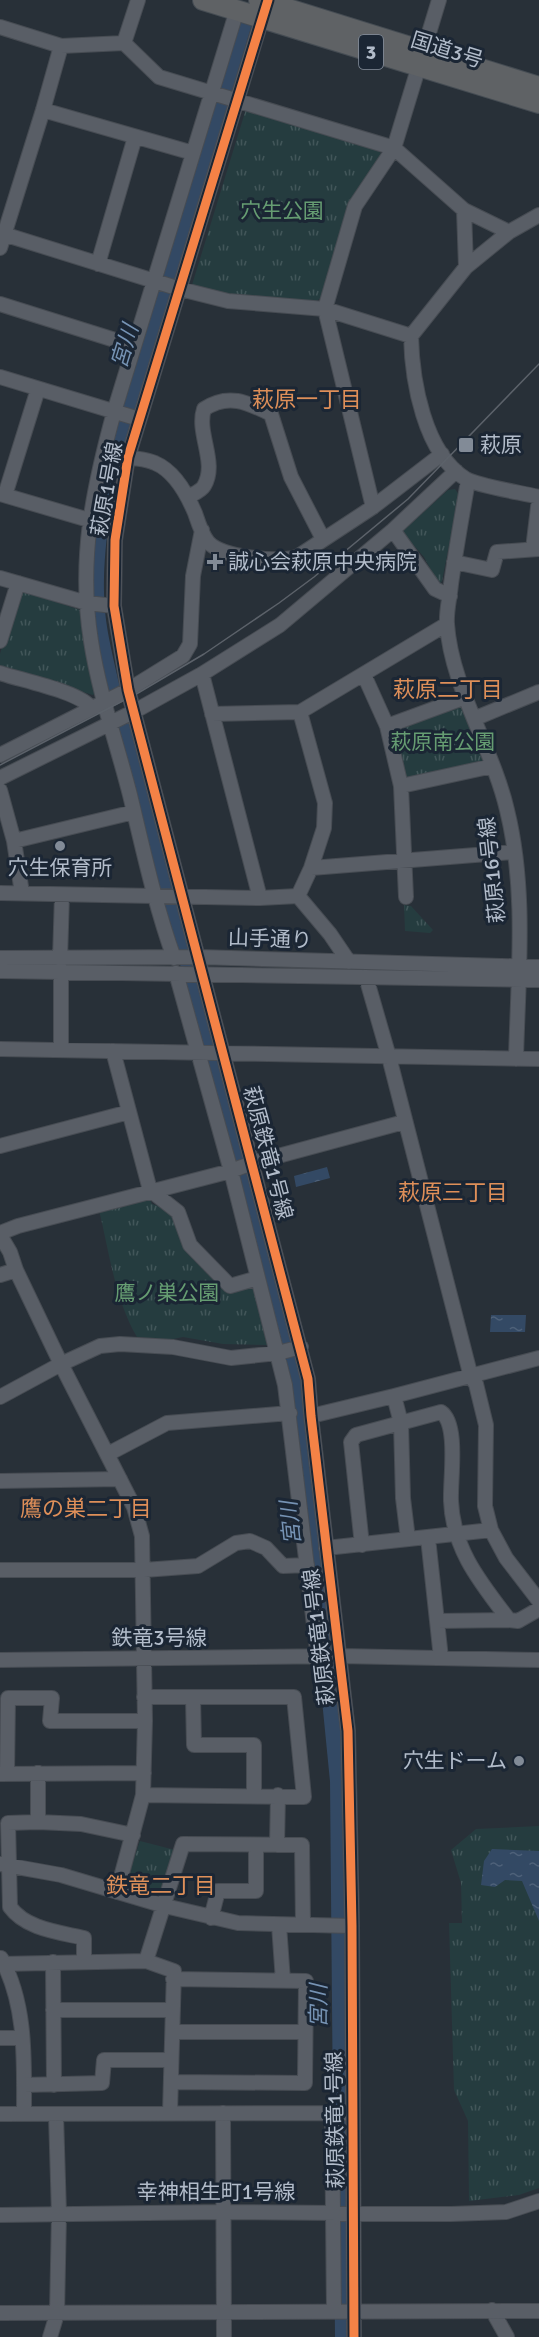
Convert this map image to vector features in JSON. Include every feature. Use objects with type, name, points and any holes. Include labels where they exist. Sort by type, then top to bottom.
[{"type":"highway","name":"国道3号","points":[[203,0],[237,10],[264,5],[293,4],[421,59],[539,87]]},
{"type":"highway","name":"国道3号","points":[[264,5],[421,59],[539,103]]},
{"type":"street","points":[[124,43],[138,0]]},
{"type":"street","points":[[373,507],[325,309],[355,206],[394,148],[439,0]]},
{"type":"street","name":"萩原1号線","points":[[200,973],[128,690],[114,606],[115,540],[128,457],[137,418],[264,5]]},
{"type":"street","points":[[175,958],[134,812],[91,641],[86,574],[89,520],[99,466],[134,346],[157,282],[193,153],[214,93],[237,10]]},
{"type":"street","points":[[0,27],[61,46],[124,43],[159,77],[394,148],[464,210],[508,232]]},
{"type":"street","points":[[61,46],[43,110],[1,239],[98,264],[228,302],[325,309],[411,336]]},
{"type":"street","points":[[43,110],[193,153]]},
{"type":"street","points":[[98,264],[135,137]]},
{"type":"street","points":[[464,210],[466,267]]},
{"type":"street","points":[[454,562],[492,570],[496,552],[536,549],[539,498],[468,481],[444,457],[424,420],[415,388],[411,336],[466,267],[508,232],[539,215]]},
{"type":"street","points":[[0,304],[134,346]]},
{"type":"street","points":[[0,377],[137,418]]},
{"type":"street","points":[[38,389],[2,495],[89,520]]},
{"type":"street","points":[[188,497],[203,488],[207,477],[208,461],[201,418],[204,409],[224,399],[238,402],[271,414],[291,477],[322,539]]},
{"type":"street","points":[[128,457],[153,462],[166,469],[188,497],[208,542],[218,549],[260,559],[285,560],[297,557],[444,457]]},
{"type":"street","points":[[0,778],[135,711],[202,674],[280,625],[393,530],[456,471]]},
{"type":"street","name":"萩原16号線","points":[[468,481],[454,562],[447,624],[455,663],[494,766],[507,810],[514,852],[520,910],[516,1059]]},
{"type":"street","points":[[0,755],[128,690],[183,656],[190,644],[193,576],[202,530]]},
{"type":"street","points":[[393,530],[435,589],[450,596]]},
{"type":"street","points":[[0,578],[87,603],[114,606]]},
{"type":"street","points":[[0,641],[18,583]]},
{"type":"street","points":[[213,714],[300,712],[447,624]]},
{"type":"street","points":[[0,674],[75,696],[91,708]]},
{"type":"street","points":[[202,674],[260,897]]},
{"type":"street","points":[[364,675],[387,726],[401,786],[406,897]]},
{"type":"street","points":[[476,718],[539,692]]},
{"type":"street","points":[[387,726],[466,697]]},
{"type":"street","points":[[298,896],[311,868],[324,828],[326,803],[300,712]]},
{"type":"street","points":[[401,786],[494,766]]},
{"type":"street","points":[[0,790],[14,841],[22,893]]},
{"type":"street","points":[[14,841],[134,812]]},
{"type":"street","points":[[311,868],[514,852]]},
{"type":"street","points":[[0,893],[298,896],[317,917],[349,963]]},
{"type":"street","points":[[60,1050],[62,895]]},
{"type":"street","name":"山手通り","points":[[0,971],[196,957],[519,973],[539,980]]},
{"type":"street","name":"山手通り","points":[[0,958],[61,965],[179,973],[366,977],[519,973],[539,967]]},
{"type":"street","points":[[179,973],[210,1053],[231,1171],[258,1278],[290,1350],[290,1413],[318,1658]]},
{"type":"street","name":"萩原鉄竜1号線","points":[[200,973],[210,1053],[250,1164],[290,1350],[308,1379],[340,1656],[348,1731],[342,2113],[354,2214],[354,2337]]},
{"type":"street","points":[[366,977],[389,1057],[471,1377],[476,1384],[486,1425],[485,1506],[491,1530],[506,1558],[539,1601]]},
{"type":"street","points":[[1,1052],[60,1050],[539,1059]]},
{"type":"street","points":[[113,1051],[150,1190],[178,1212],[190,1245],[230,1286],[258,1278]]},
{"type":"street","points":[[0,1146],[129,1112]]},
{"type":"street","points":[[117,1892],[143,1795],[145,1659],[142,1536],[134,1507],[61,1364],[0,1234],[18,1226],[150,1190],[231,1171],[404,1122]]},
{"type":"street","points":[[0,1275],[16,1270]]},
{"type":"street","points":[[0,1397],[100,1346],[120,1344],[173,1347],[231,1358],[290,1350]]},
{"type":"street","points":[[311,1416],[539,1358]]},
{"type":"street","points":[[394,1396],[401,1423],[403,1498],[408,1539]]},
{"type":"street","points":[[362,1545],[351,1442],[356,1435],[441,1412],[447,1416],[451,1429],[451,1503],[455,1535],[480,1581],[509,1620]]},
{"type":"street","points":[[108,1454],[167,1423],[290,1413]]},
{"type":"street","points":[[0,1481],[120,1479]]},
{"type":"street","points":[[326,1548],[491,1530]]},
{"type":"street","points":[[428,1538],[441,1658]]},
{"type":"street","points":[[0,1570],[144,1570],[198,1566],[236,1543],[250,1541],[266,1548],[283,1566],[307,1565]]},
{"type":"street","points":[[437,1621],[518,1621],[539,1609]]},
{"type":"street","name":"鉄竜3号線","points":[[0,1660],[340,1656],[539,1660]]},
{"type":"street","points":[[143,1795],[304,1797],[294,1696],[144,1697]]},
{"type":"street","points":[[193,1697],[194,1745],[254,1746],[254,1795]]},
{"type":"street","points":[[144,1773],[4,1774],[8,1698],[52,1698],[50,1721],[145,1721]]},
{"type":"street","points":[[38,1773],[38,1821]]},
{"type":"street","points":[[277,1845],[278,1795]]},
{"type":"street","points":[[84,1961],[84,1938],[38,1927],[18,1917],[10,1907],[4,1864],[8,1823],[38,1821],[81,1824],[133,1835]]},
{"type":"street","points":[[146,1961],[183,1844],[302,1845],[303,1924]]},
{"type":"street","points":[[211,1918],[218,1891],[256,1891],[256,1845]]},
{"type":"street","points":[[4,1864],[61,1875],[165,1906],[238,1923],[345,1926]]},
{"type":"street","points":[[279,1925],[283,1981]]},
{"type":"street","points":[[24,2114],[19,2005],[1,1961],[146,1961],[174,1971],[170,2113]]},
{"type":"street","points":[[53,1962],[54,2085]]},
{"type":"street","points":[[172,2082],[305,2083],[306,1981],[173,1979]]},
{"type":"street","points":[[53,2010],[172,2010]]},
{"type":"street","points":[[173,2032],[304,2032]]},
{"type":"street","points":[[0,2038],[22,2038]]},
{"type":"street","points":[[24,2085],[102,2083],[104,2060],[171,2060]]},
{"type":"street","points":[[223,2113],[224,2337]]},
{"type":"street","points":[[0,2114],[342,2113],[334,2213],[334,2312]]},
{"type":"street","points":[[50,2337],[57,2314],[59,2214],[56,2115]]},
{"type":"street","name":"幸神相生町1号線","points":[[0,2215],[222,2212],[451,2214],[506,2212],[539,2201]]},
{"type":"street","points":[[492,2310],[507,2337]]},
{"type":"street","points":[[0,2313],[539,2311]]},
{"type":"green space","name":"穴生公園","points":[[246,109],[379,150],[381,155],[353,197],[322,297],[315,302],[235,295],[192,285]]},
{"type":"green space","points":[[455,489],[459,495],[442,581],[439,585],[424,557],[402,532],[448,490]]},
{"type":"green space","points":[[23,591],[83,611],[96,693],[93,695],[0,668],[0,654],[18,593]]},
{"type":"green space","name":"萩原南公園","points":[[465,703],[484,765],[404,781],[392,729]]},
{"type":"green space","points":[[404,905],[411,906],[433,930],[430,933],[405,931]]},
{"type":"green space","name":"鷹ノ巣公園","points":[[149,1197],[152,1204],[174,1211],[227,1290],[255,1285],[269,1345],[223,1344],[183,1337],[168,1340],[137,1337],[129,1323],[118,1291],[99,1210]]},
{"type":"green space","points":[[539,1826],[539,2188],[519,2195],[469,2201],[468,2121],[454,2090],[449,1923],[462,1923],[461,1883],[451,1850],[476,1829]]},
{"type":"green space","points":[[140,1841],[175,1850],[159,1894],[125,1884]]},
{"type":"water","points":[[327,1167],[330,1178],[296,1187],[294,1176]]},
{"type":"water","points":[[491,1315],[526,1315],[525,1332],[490,1332]]},
{"type":"water","points":[[492,1849],[539,1851],[539,1921],[522,1881],[505,1880],[495,1887],[481,1885],[484,1861]]},
{"type":"waterway","name":"宮川","points":[[112,689],[96,604],[96,563],[108,476],[244,23]]},
{"type":"waterway","name":"宮川","points":[[123,728],[160,869],[186,950],[193,994],[293,1356],[301,1405],[338,1781],[343,2337]]},
{"type":"tram line","points":[[0,765],[138,693],[204,654],[314,577],[408,499],[539,364]]},
{"type":"cycle path","points":[[268,0],[128,457],[115,540],[114,606],[128,690],[308,1379],[348,1731],[352,1926],[354,2337]]},
{"type":"place","name":"萩原","points":[[466,445]]},
{"type":"place","name":"誠心会萩原中央病院","points":[[215,562]]},
{"type":"place","name":"穴生保育所","points":[[60,846]]},
{"type":"place","name":"穴生ドーム","points":[[519,1761]]},
{"type":"district","name":"萩原一丁目","points":[[307,399]]},
{"type":"district","name":"萩原二丁目","points":[[448,689]]},
{"type":"district","name":"萩原三丁目","points":[[453,1192]]},
{"type":"district","name":"鷹の巣二丁目","points":[[86,1508]]},
{"type":"district","name":"鉄竜二丁目","points":[[161,1885]]}]
